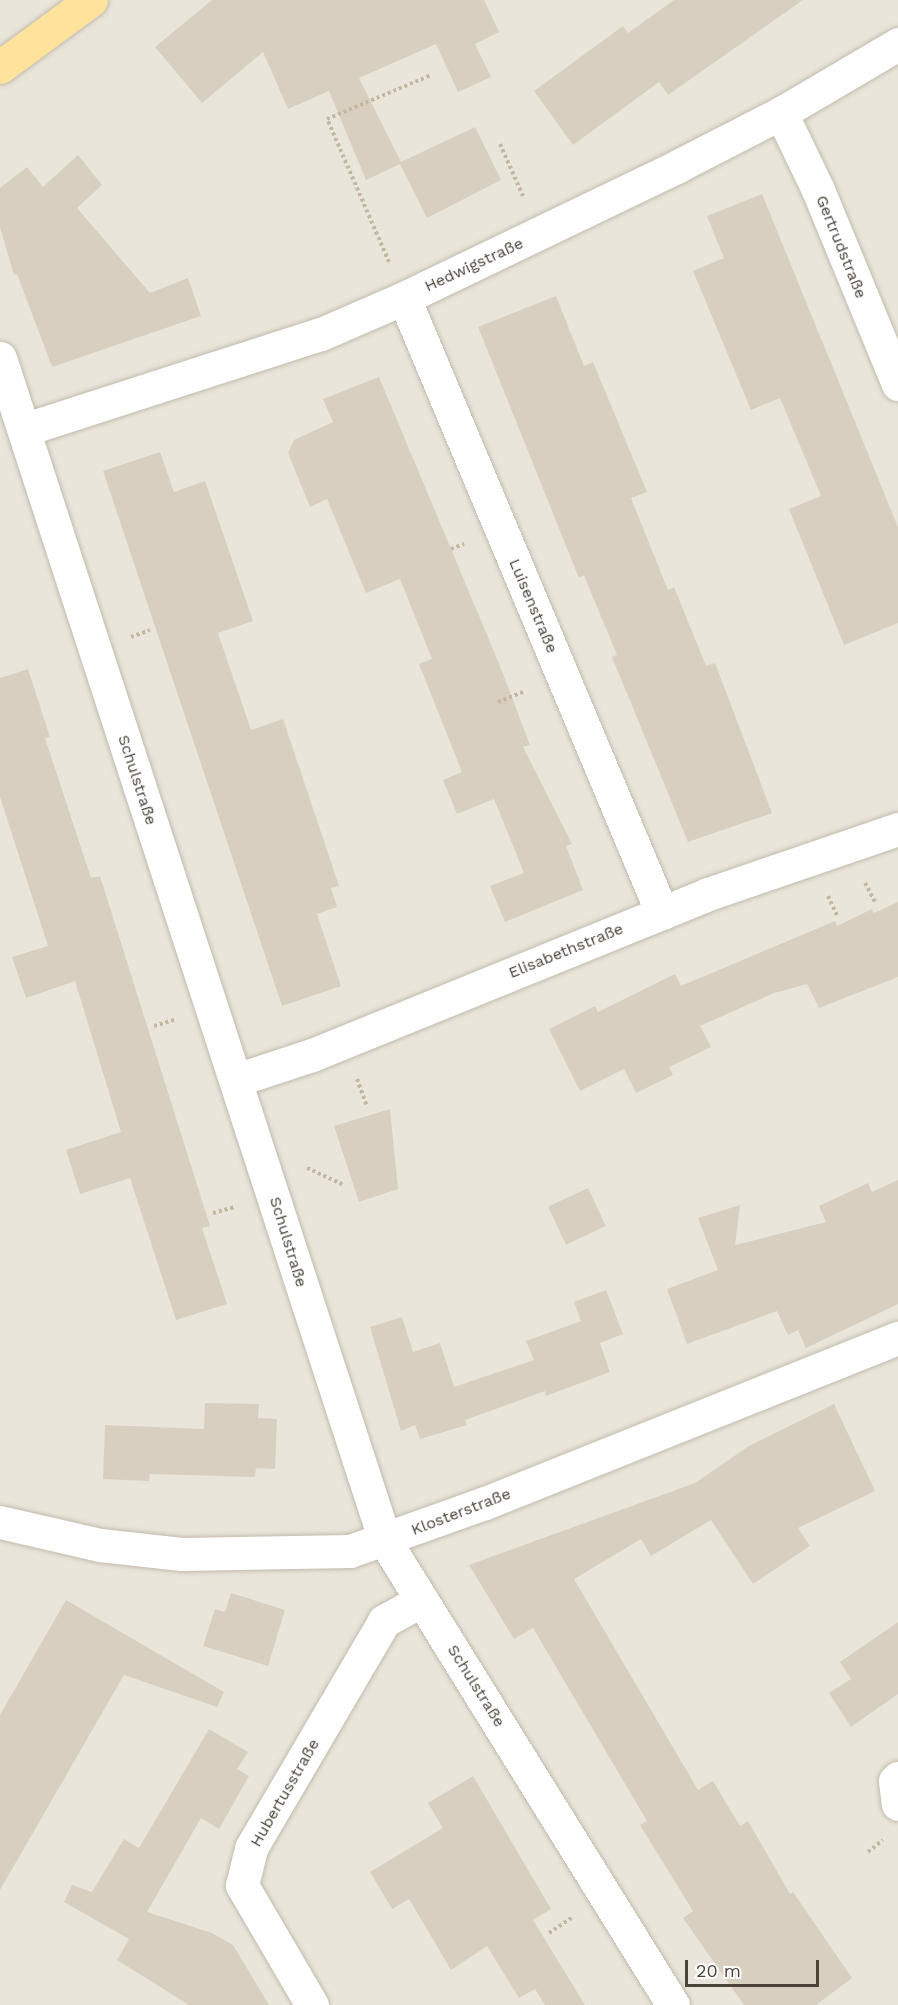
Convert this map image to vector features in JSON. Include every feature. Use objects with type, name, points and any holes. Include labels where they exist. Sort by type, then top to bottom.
[{"type":"main road","points":[[0,67],[91,0]]},
{"type":"street","name":"Hedwigstraße","points":[[16,428],[321,334],[404,298],[541,235],[781,113],[898,44]]},
{"type":"street","name":"Gertrudstraße","points":[[781,113],[818,190],[898,384]]},
{"type":"street","name":"Luisenstraße","points":[[404,298],[662,913]]},
{"type":"street","name":"Schulstraße","points":[[0,358],[16,428],[87,629],[385,1541],[673,2005]]},
{"type":"street","name":"Elisabethstraße","points":[[236,1080],[312,1055],[662,913],[898,829]]},
{"type":"street","name":"Klosterstraße","points":[[0,1522],[100,1545],[182,1554],[350,1551],[385,1541],[898,1338]]},
{"type":"street","name":"Hubertusstraße","points":[[312,2005],[242,1885],[251,1848],[384,1621],[422,1600]]},
{"type":"street","points":[[898,1778],[895,1781],[898,1804]]},
{"type":"path","points":[[404,298],[327,119],[431,75]]},
{"type":"path","points":[[500,144],[541,235]]},
{"type":"shaded area","points":[[0,0],[898,0],[898,2005],[0,2005]]},
{"type":"building","points":[[212,0],[484,0],[499,32],[475,44],[491,77],[458,92],[436,44],[359,78],[401,162],[475,127],[501,180],[427,218],[400,164],[366,180],[329,91],[288,109],[263,52],[202,103],[155,47]]},
{"type":"building","points":[[674,0],[803,0],[668,95],[659,82],[573,145],[534,91],[623,26],[628,33]]},
{"type":"building","points":[[78,155],[102,185],[77,208],[150,293],[188,278],[201,316],[52,367],[17,274],[14,275],[0,227],[0,188],[27,167],[43,187]]},
{"type":"building","points":[[762,194],[898,527],[898,623],[844,645],[789,509],[821,496],[780,398],[751,410],[693,271],[724,258],[707,216]]},
{"type":"building","points":[[556,296],[584,366],[593,362],[647,492],[631,498],[668,590],[674,587],[706,666],[715,663],[772,813],[688,842],[612,657],[617,655],[584,575],[579,578],[478,327]]},
{"type":"building","points":[[379,377],[500,666],[530,745],[523,747],[572,844],[566,846],[583,890],[505,922],[490,886],[524,873],[494,799],[457,814],[443,780],[462,772],[419,664],[432,659],[400,579],[366,593],[327,499],[310,507],[288,453],[294,440],[333,422],[323,399]]},
{"type":"building","points":[[160,452],[174,492],[205,481],[253,621],[218,633],[251,730],[283,719],[339,886],[331,888],[337,907],[317,914],[341,986],[282,1006],[103,471]]},
{"type":"building","points":[[28,669],[50,737],[45,738],[91,878],[100,876],[210,1226],[202,1228],[227,1304],[176,1320],[130,1178],[80,1194],[66,1150],[121,1132],[75,981],[26,998],[12,957],[48,946],[0,797],[0,678]]},
{"type":"building","points":[[898,902],[898,977],[819,1008],[807,984],[774,993],[700,1026],[711,1047],[669,1067],[673,1075],[636,1093],[624,1069],[580,1091],[549,1029],[595,1006],[598,1012],[675,974],[681,986],[835,921],[837,926],[872,909],[874,913]]},
{"type":"building","points":[[390,1109],[398,1189],[359,1202],[334,1126]]},
{"type":"building","points":[[898,1180],[898,1304],[806,1348],[798,1330],[788,1335],[777,1311],[687,1344],[667,1289],[718,1270],[698,1218],[740,1205],[735,1245],[826,1222],[819,1206],[868,1183],[872,1192]]},
{"type":"building","points":[[588,1188],[606,1226],[566,1245],[548,1207]]},
{"type":"building","points":[[606,1290],[623,1334],[600,1343],[610,1372],[546,1396],[545,1391],[465,1420],[467,1425],[420,1439],[415,1425],[401,1431],[370,1327],[402,1317],[413,1352],[440,1343],[454,1387],[534,1360],[526,1341],[581,1321],[574,1302]]},
{"type":"building","points":[[205,1403],[259,1404],[258,1418],[277,1419],[275,1469],[256,1468],[255,1477],[150,1474],[149,1481],[103,1479],[105,1425],[204,1429]]},
{"type":"building","points":[[834,1404],[875,1491],[798,1528],[810,1546],[753,1584],[711,1520],[651,1556],[641,1539],[574,1579],[698,1790],[713,1781],[740,1826],[748,1821],[790,1894],[793,1892],[852,1978],[816,2005],[744,2005],[683,1918],[693,1911],[640,1825],[647,1821],[533,1628],[514,1639],[469,1565],[695,1483],[749,1446]]},
{"type":"building","points":[[231,1593],[285,1610],[268,1666],[203,1646],[215,1609],[225,1612]]},
{"type":"building","points":[[66,1600],[224,1692],[217,1707],[124,1675],[0,1890],[0,1715]]},
{"type":"building","points":[[898,1622],[898,1694],[851,1727],[829,1693],[851,1679],[840,1662]]},
{"type":"building","points":[[209,1729],[248,1752],[237,1769],[249,1776],[219,1829],[201,1818],[147,1912],[212,1933],[233,1945],[269,2005],[189,2005],[117,1960],[129,1939],[64,1902],[72,1885],[92,1892],[124,1839],[139,1848]]},
{"type":"building","points":[[473,1776],[551,1909],[533,1920],[585,2005],[545,2005],[535,1989],[519,1998],[487,1946],[451,1970],[409,1899],[392,1909],[370,1872],[443,1828],[428,1803]]}]
